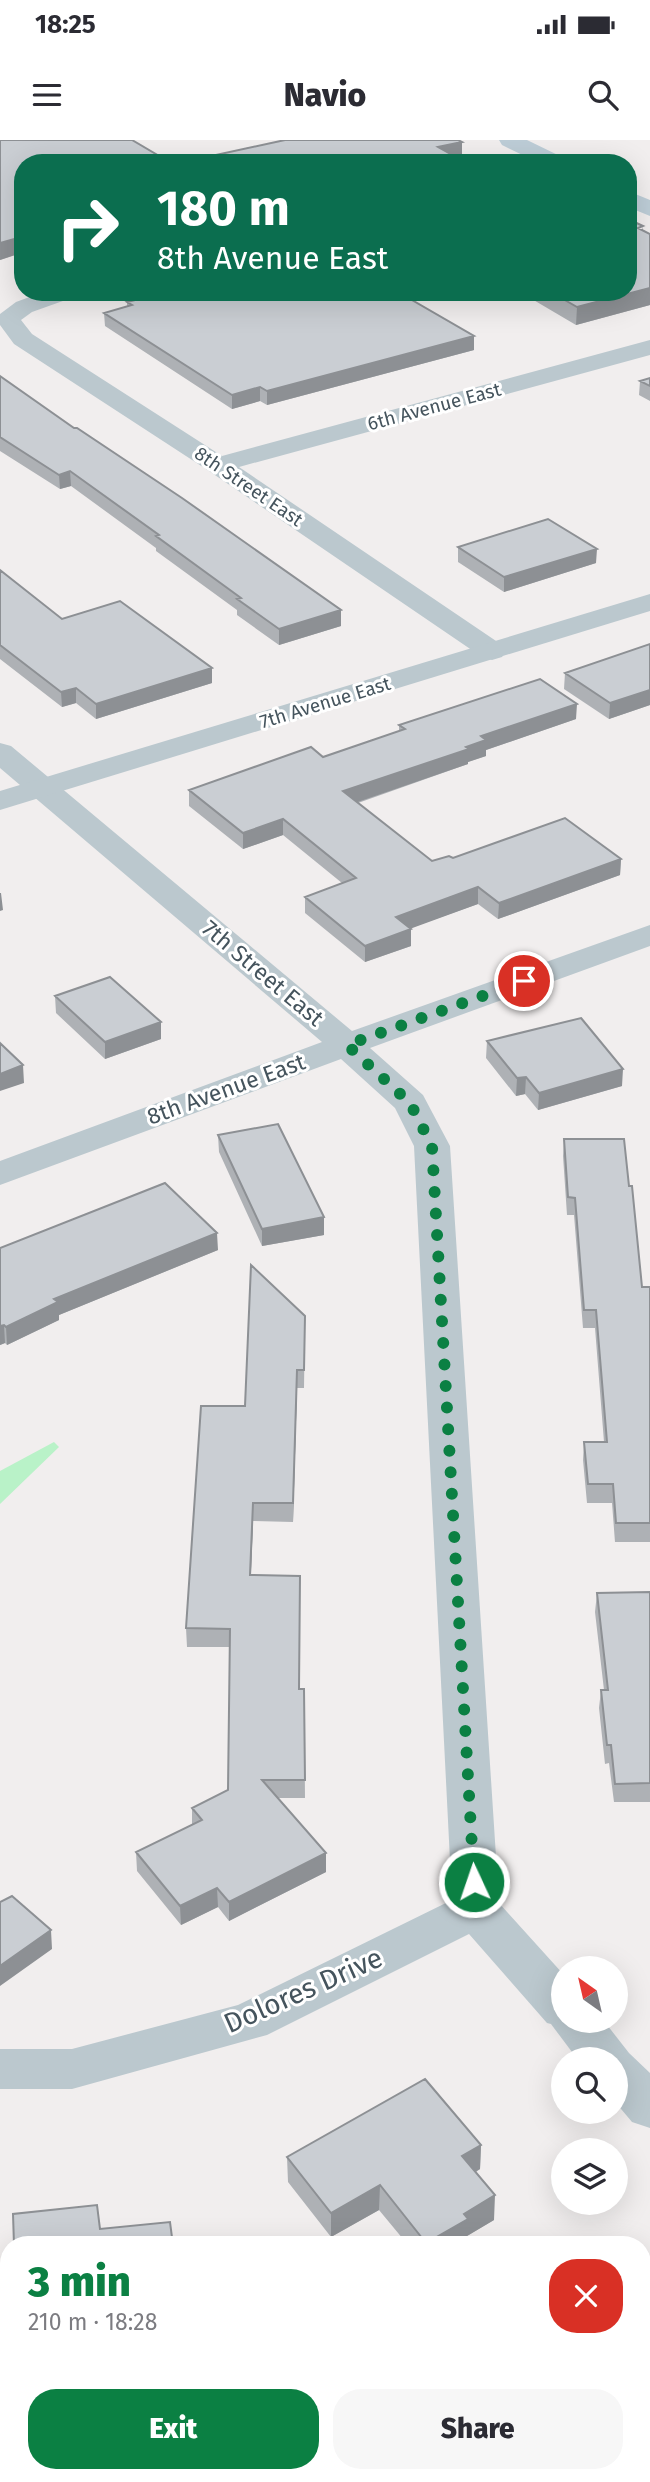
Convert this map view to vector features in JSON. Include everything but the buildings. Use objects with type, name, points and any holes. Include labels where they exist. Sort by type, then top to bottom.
[{"type":"main road","points":[[510,140],[538,154]]},
{"type":"street","name":"8th Street East","points":[[41,301],[24,307],[8,319],[23,339],[218,465],[492,651]]},
{"type":"street","name":"6th Avenue East","points":[[218,465],[650,347]]},
{"type":"street","name":"7th Avenue East","points":[[0,801],[650,602]]},
{"type":"street","name":"7th Street East","points":[[0,752],[347,1045],[410,1103],[432,1146],[476,1909]]},
{"type":"street","name":"8th Avenue East","points":[[0,1174],[650,935]]},
{"type":"street","points":[[476,1909],[551,1994]]},
{"type":"street","name":"Dolores Drive","points":[[0,2068],[72,2069],[250,2021],[476,1909]]},
{"type":"street","points":[[628,2082],[650,2107]]},
{"type":"green space","points":[[54,1442],[59,1447],[0,1504],[0,1471]]},
{"type":"route","points":[[474,1882],[432,1146],[410,1103],[347,1045],[524,981]]}]
